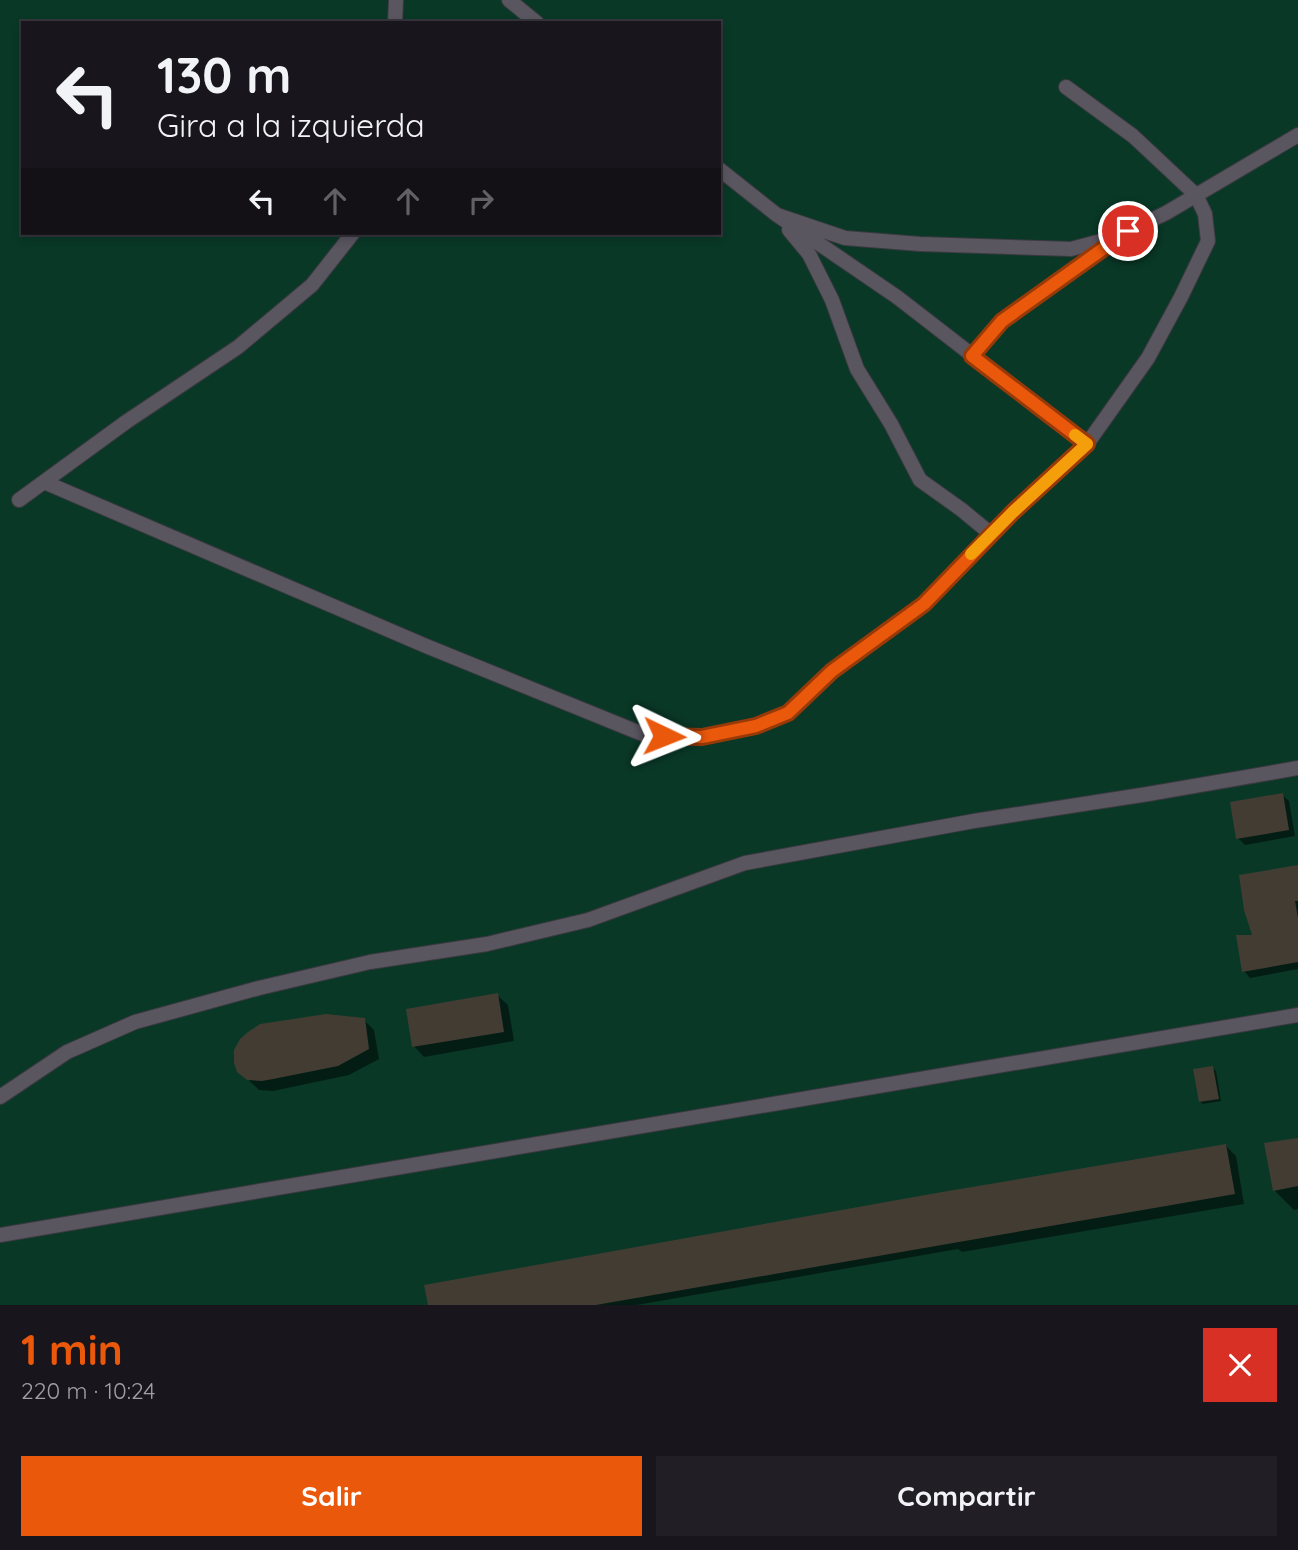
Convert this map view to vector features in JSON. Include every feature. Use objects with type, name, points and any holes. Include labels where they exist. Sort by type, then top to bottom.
[{"type":"lane","points":[[395,21],[396,0]]},
{"type":"lane","points":[[509,0],[535,21]]},
{"type":"lane","points":[[44,482],[413,640],[645,735],[702,737],[756,726],[788,713],[832,671],[924,604],[1013,512],[1087,444],[1149,358],[1181,297],[1208,241],[1205,214],[1196,195],[1133,136],[1066,87]]},
{"type":"lane","points":[[777,215],[845,238],[920,244],[1071,249],[1116,237],[1166,213],[1298,135]]},
{"type":"lane","points":[[721,171],[777,215],[897,297],[1087,444]]},
{"type":"lane","points":[[777,215],[809,254],[832,300],[857,369],[891,424],[920,481],[991,534]]},
{"type":"lane","points":[[972,356],[1002,321],[1128,231]]},
{"type":"lane","points":[[19,500],[126,422],[238,347],[312,285],[351,235]]},
{"type":"lane","points":[[0,1097],[67,1052],[135,1022],[370,962],[487,944],[588,919],[745,863],[974,821],[1298,768]]},
{"type":"lane","points":[[0,1235],[1298,1014]]},
{"type":"green space","points":[[0,0],[1298,0],[1298,1305],[0,1305]]},
{"type":"building","points":[[1283,793],[1289,830],[1236,839],[1230,802]]},
{"type":"building","points":[[1298,865],[1298,901],[1295,901],[1298,918],[1298,962],[1242,972],[1236,935],[1252,935],[1244,910],[1239,875]]},
{"type":"building","points":[[498,993],[504,1032],[412,1047],[406,1009]]},
{"type":"building","points":[[326,1014],[365,1018],[369,1049],[338,1066],[262,1081],[247,1080],[237,1072],[234,1050],[240,1039],[260,1024]]},
{"type":"building","points":[[1213,1066],[1219,1099],[1199,1102],[1193,1069]]},
{"type":"building","points":[[1298,1138],[1298,1186],[1273,1191],[1264,1143]]},
{"type":"building","points":[[1226,1144],[1235,1194],[596,1305],[428,1305],[424,1285],[942,1192]]},
{"type":"slow traffic","points":[[971,554],[1087,444],[1075,435]]},
{"type":"route","points":[[664,736],[702,737],[756,726],[788,713],[832,671],[924,604],[1013,512],[1087,444],[972,356],[1002,321],[1128,231]]}]
